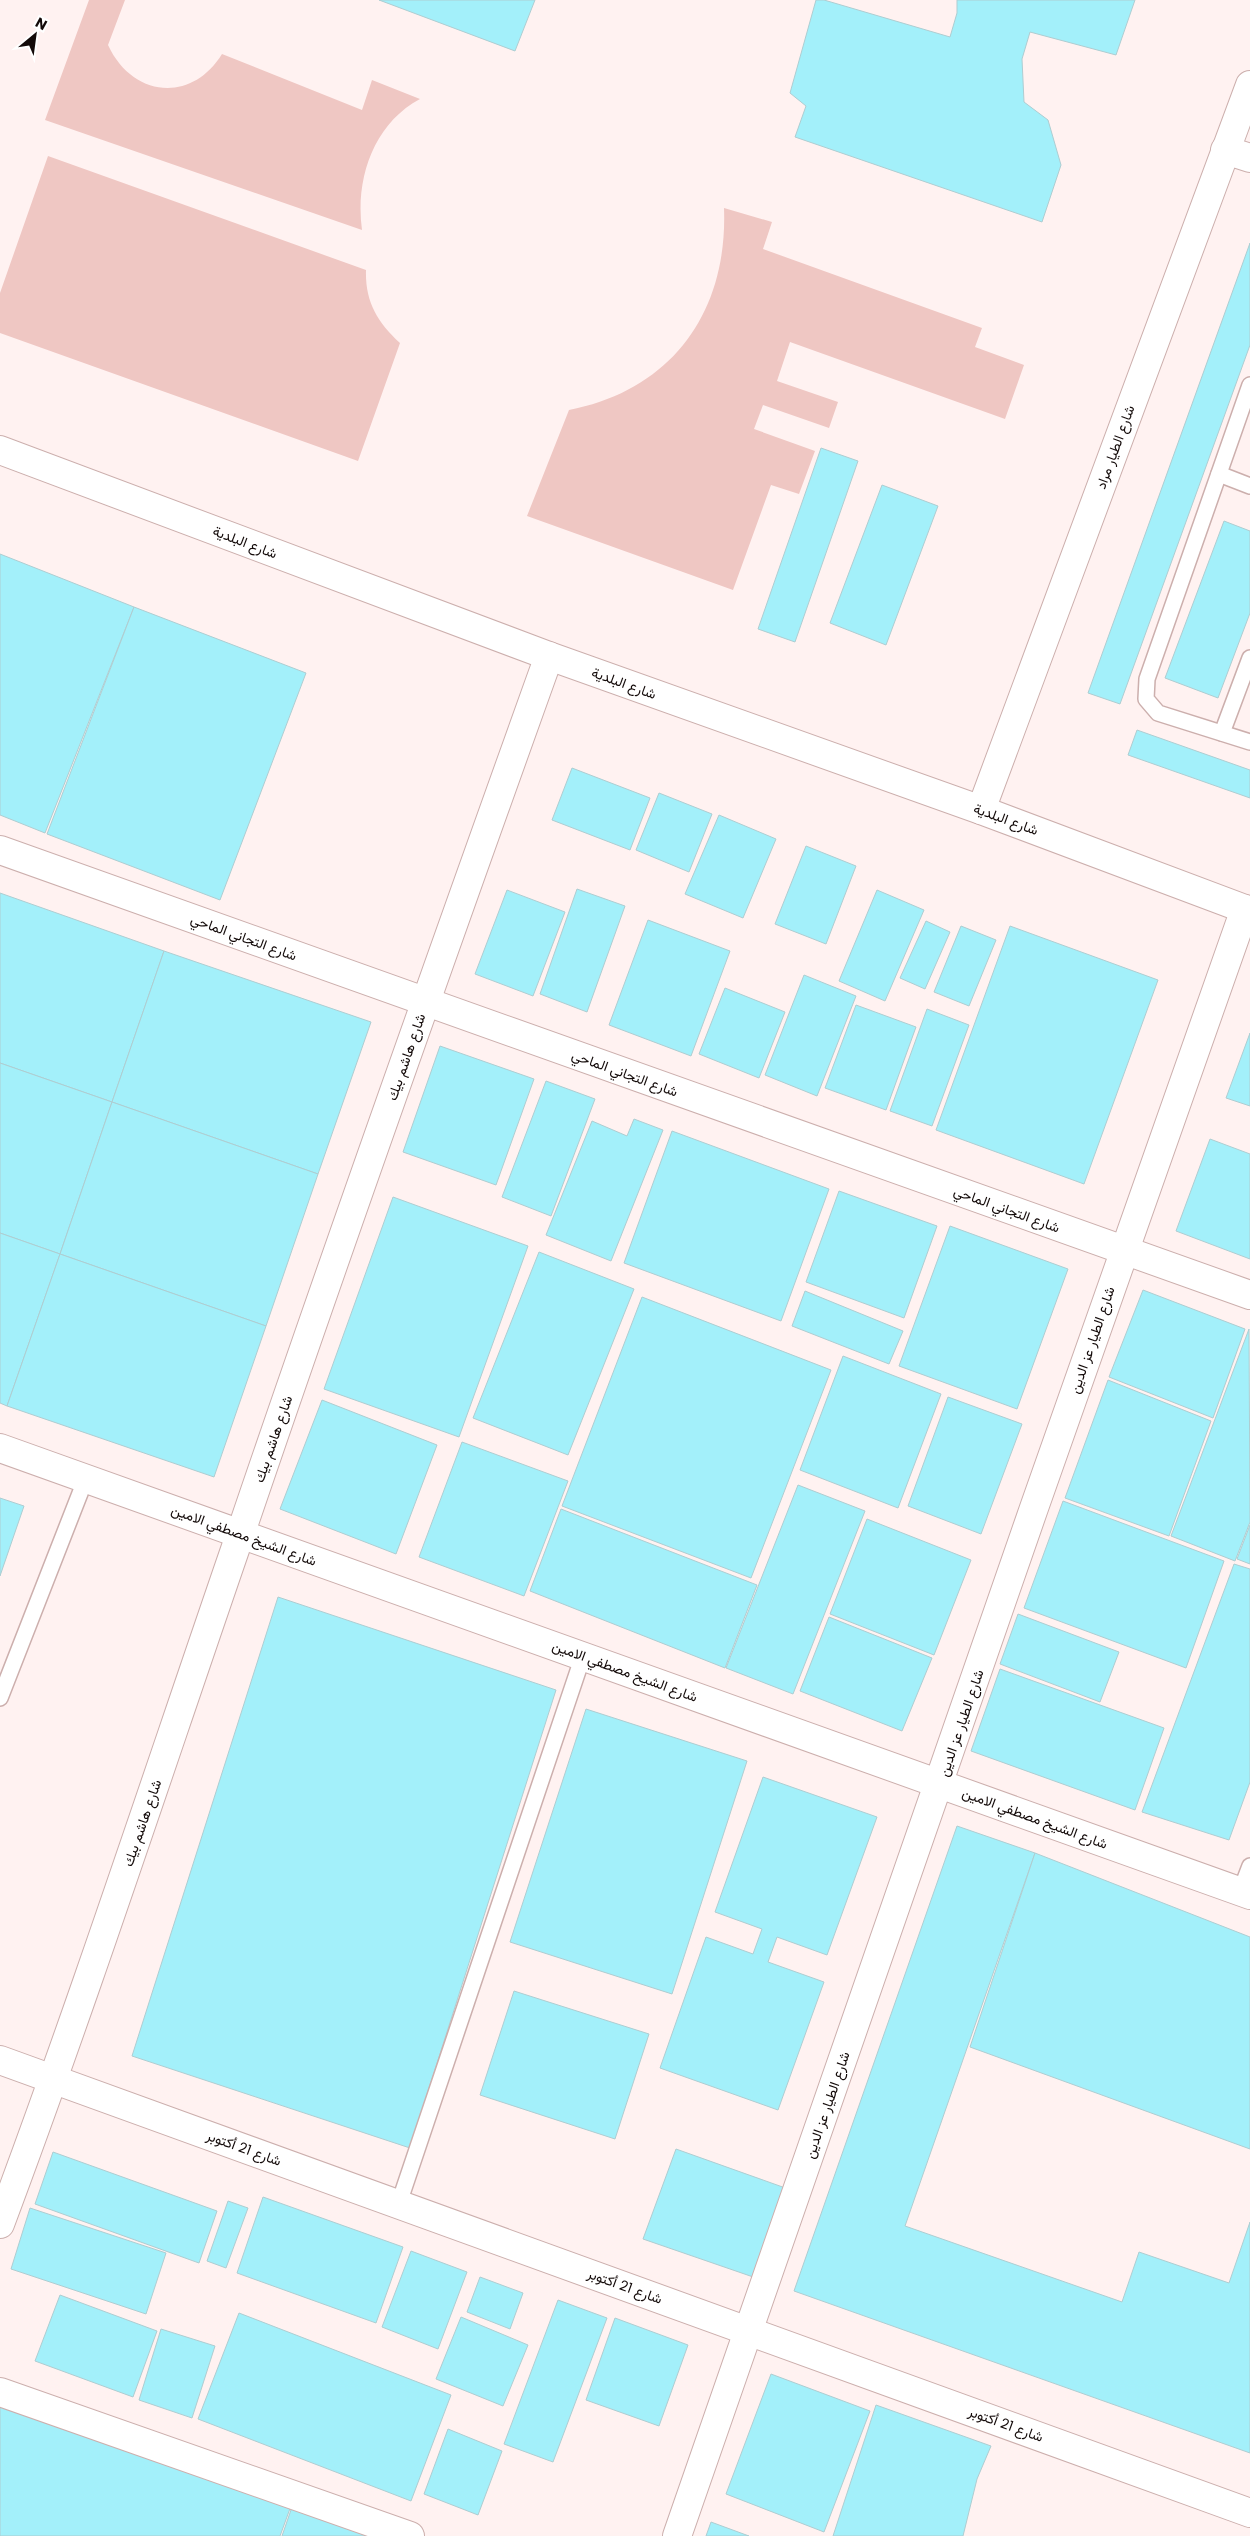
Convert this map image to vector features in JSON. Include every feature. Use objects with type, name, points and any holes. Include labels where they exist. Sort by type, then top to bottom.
[{"type":"street","name":"شارع الطيار مراد","points":[[981,810],[1238,154],[1250,85]]},
{"type":"street","name":"شارع البلدية","points":[[0,450],[549,656],[981,810],[1247,910]]},
{"type":"street","name":"شارع هاشم بيك","points":[[0,2224],[54,2079],[240,1533],[425,1001],[549,656]]},
{"type":"street","name":"شارع التجاني الماحي","points":[[0,850],[1250,1295]]},
{"type":"street","name":"شارع الطيار عز الدين","points":[[677,2536],[940,1784],[1123,1250],[1247,910]]},
{"type":"street","name":"شارع الشيخ مصطفي الامين","points":[[0,1448],[1245,1893]]},
{"type":"street","name":"شارع 21 أكتوبر","points":[[0,2060],[1250,2513]]},
{"type":"street","points":[[0,2392],[410,2536]]},
{"type":"lane","points":[[1250,385],[1147,679],[1146,699],[1158,713],[1250,742]]},
{"type":"lane","points":[[1219,474],[1250,486]]},
{"type":"lane","points":[[1222,733],[1250,658]]},
{"type":"lane","points":[[0,1698],[86,1478]]},
{"type":"lane","points":[[399,2204],[583,1656]]},
{"type":"lane","points":[[1245,1893],[1250,1866]]},
{"type":"shaded area","points":[[89,0],[125,0],[108,45],[119,62],[132,75],[146,84],[162,88],[179,87],[194,81],[209,70],[222,54],[362,110],[372,80],[420,99],[390,123],[379,138],[371,155],[365,173],[362,192],[362,230],[45,120]]},
{"type":"shaded area","points":[[48,156],[366,270],[368,292],[374,310],[385,327],[400,343],[358,461],[0,333],[0,293]]},
{"type":"shaded area","points":[[724,208],[772,222],[763,249],[982,328],[975,347],[1024,365],[1005,419],[790,342],[777,381],[838,402],[829,428],[763,405],[754,429],[815,451],[799,494],[771,485],[733,590],[527,516],[569,410],[605,400],[637,385],[664,365],[687,340],[704,312],[716,281],[723,246]]},
{"type":"building","points":[[379,0],[535,0],[515,51]]},
{"type":"building","points":[[816,0],[824,0],[950,37],[957,13],[957,0],[1135,0],[1116,55],[1030,32],[1022,59],[1024,102],[1048,120],[1061,165],[1042,222],[795,137],[806,106],[790,93]]},
{"type":"building","points":[[1250,243],[1250,345],[1120,704],[1088,693]]},
{"type":"building","points":[[821,448],[858,461],[795,642],[758,629]]},
{"type":"building","points":[[882,485],[938,506],[886,645],[830,623]]},
{"type":"building","points":[[1224,521],[1250,531],[1250,613],[1218,698],[1165,678]]},
{"type":"building","points":[[0,554],[134,607],[45,833],[0,815]]},
{"type":"building","points":[[134,607],[306,673],[220,900],[47,834]]},
{"type":"building","points":[[1137,730],[1250,770],[1250,798],[1128,755]]},
{"type":"building","points":[[572,768],[650,798],[630,850],[552,820]]},
{"type":"building","points":[[659,793],[712,814],[689,872],[636,850]]},
{"type":"building","points":[[719,815],[776,839],[743,918],[685,894]]},
{"type":"building","points":[[806,846],[856,866],[826,944],[775,924]]},
{"type":"building","points":[[577,889],[625,906],[587,1012],[540,994]]},
{"type":"building","points":[[507,890],[565,912],[533,996],[475,974]]},
{"type":"building","points":[[877,890],[924,910],[885,1001],[839,981]]},
{"type":"building","points":[[0,893],[164,951],[112,1102],[0,1063]]},
{"type":"building","points":[[648,920],[730,951],[691,1056],[609,1025]]},
{"type":"building","points":[[926,921],[950,932],[925,989],[900,978]]},
{"type":"building","points":[[961,926],[996,940],[969,1006],[934,992]]},
{"type":"building","points":[[1010,926],[1158,980],[1084,1184],[936,1130]]},
{"type":"building","points":[[164,951],[371,1022],[318,1174],[112,1102]]},
{"type":"building","points":[[804,975],[856,996],[817,1096],[765,1075]]},
{"type":"building","points":[[725,988],[785,1012],[759,1078],[699,1054]]},
{"type":"building","points":[[856,1005],[916,1027],[886,1110],[825,1088]]},
{"type":"building","points":[[927,1009],[969,1025],[932,1126],[890,1111]]},
{"type":"building","points":[[1250,1033],[1250,1106],[1226,1098]]},
{"type":"building","points":[[440,1046],[534,1079],[496,1185],[403,1152]]},
{"type":"building","points":[[0,1063],[112,1102],[60,1254],[0,1233]]},
{"type":"building","points":[[546,1081],[595,1099],[551,1216],[502,1197]]},
{"type":"building","points":[[112,1102],[318,1174],[266,1326],[60,1254]]},
{"type":"building","points":[[634,1119],[663,1130],[611,1261],[546,1235],[592,1121],[627,1136]]},
{"type":"building","points":[[672,1131],[829,1189],[781,1321],[624,1263]]},
{"type":"building","points":[[1210,1139],[1250,1154],[1250,1259],[1176,1231]]},
{"type":"building","points":[[839,1191],[937,1226],[904,1318],[806,1282]]},
{"type":"building","points":[[393,1197],[528,1246],[459,1437],[324,1389]]},
{"type":"building","points":[[950,1226],[1068,1269],[1017,1409],[899,1366]]},
{"type":"building","points":[[0,1233],[60,1254],[7,1406],[0,1403]]},
{"type":"building","points":[[539,1252],[634,1289],[568,1455],[473,1418]]},
{"type":"building","points":[[60,1254],[266,1326],[214,1477],[7,1406]]},
{"type":"building","points":[[1143,1290],[1245,1329],[1213,1418],[1109,1377]]},
{"type":"building","points":[[805,1291],[903,1331],[889,1364],[792,1326]]},
{"type":"building","points":[[642,1297],[831,1370],[751,1578],[562,1506]]},
{"type":"building","points":[[1249,1329],[1250,1522],[1235,1561],[1171,1536]]},
{"type":"building","points":[[843,1356],[941,1394],[898,1508],[800,1470]]},
{"type":"building","points":[[1108,1380],[1211,1421],[1169,1536],[1065,1498]]},
{"type":"building","points":[[948,1397],[1022,1424],[981,1534],[908,1506]]},
{"type":"building","points":[[322,1400],[437,1445],[396,1554],[280,1509]]},
{"type":"building","points":[[462,1442],[568,1481],[524,1596],[419,1557]]},
{"type":"building","points":[[798,1485],[865,1511],[793,1694],[726,1668]]},
{"type":"building","points":[[0,1498],[24,1506],[0,1576]]},
{"type":"building","points":[[1063,1501],[1224,1561],[1186,1668],[1024,1608]]},
{"type":"building","points":[[561,1509],[757,1585],[725,1668],[530,1591]]},
{"type":"building","points":[[867,1519],[971,1560],[934,1655],[830,1614]]},
{"type":"building","points":[[1250,1525],[1250,1564],[1237,1559]]},
{"type":"building","points":[[1234,1564],[1250,1569],[1250,1782],[1229,1840],[1142,1812]]},
{"type":"building","points":[[278,1597],[556,1690],[410,2148],[132,2056]]},
{"type":"building","points":[[1018,1614],[1119,1652],[1100,1702],[1000,1664]]},
{"type":"building","points":[[829,1617],[932,1658],[902,1731],[800,1691]]},
{"type":"building","points":[[1000,1669],[1164,1728],[1135,1810],[971,1751]]},
{"type":"building","points":[[586,1709],[747,1761],[672,1994],[510,1942]]},
{"type":"building","points":[[763,1777],[877,1817],[827,1955],[777,1937],[768,1962],[824,1982],[778,2110],[660,2068],[706,1937],[753,1954],[762,1929],[715,1912]]},
{"type":"building","points":[[957,1826],[1035,1853],[905,2226],[1122,2302],[1139,2252],[1229,2283],[1250,2222],[1250,2453],[794,2291]]},
{"type":"building","points":[[1035,1853],[1250,1937],[1250,2149],[970,2047]]},
{"type":"building","points":[[514,1991],[649,2034],[615,2139],[480,2095]]},
{"type":"building","points":[[676,2149],[791,2190],[759,2279],[643,2239]]},
{"type":"building","points":[[53,2152],[217,2211],[199,2263],[35,2204]]},
{"type":"building","points":[[263,2197],[403,2247],[376,2323],[237,2273]]},
{"type":"building","points":[[228,2201],[248,2208],[226,2268],[207,2261]]},
{"type":"building","points":[[30,2208],[166,2253],[146,2314],[11,2269]]},
{"type":"building","points":[[411,2251],[467,2272],[438,2349],[382,2327]]},
{"type":"building","points":[[480,2277],[523,2293],[510,2329],[467,2312]]},
{"type":"building","points":[[60,2295],[157,2331],[133,2397],[35,2361]]},
{"type":"building","points":[[558,2300],[607,2318],[553,2462],[504,2444]]},
{"type":"building","points":[[239,2313],[451,2395],[411,2501],[198,2419]]},
{"type":"building","points":[[461,2317],[528,2345],[503,2406],[436,2379]]},
{"type":"building","points":[[615,2318],[688,2345],[659,2426],[586,2400]]},
{"type":"building","points":[[161,2329],[215,2346],[192,2418],[139,2400]]},
{"type":"building","points":[[771,2374],[870,2411],[824,2532],[726,2494]]},
{"type":"building","points":[[0,2395],[292,2503],[280,2536],[0,2536]]},
{"type":"building","points":[[876,2405],[991,2446],[977,2479],[963,2536],[833,2536]]},
{"type":"building","points":[[448,2429],[502,2451],[478,2515],[424,2494]]},
{"type":"building","points":[[292,2507],[373,2536],[282,2536]]},
{"type":"building","points":[[711,2522],[749,2536],[706,2536]]}]
